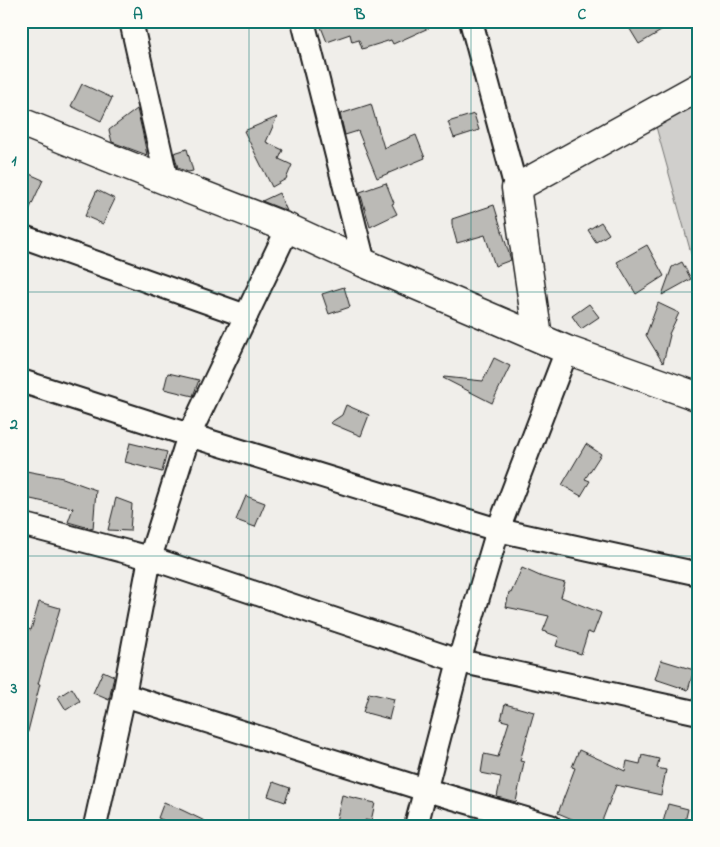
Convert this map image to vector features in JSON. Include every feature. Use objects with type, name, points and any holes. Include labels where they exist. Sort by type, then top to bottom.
[{"type":"street","points":[[131,21],[166,181]]},
{"type":"street","points":[[303,21],[364,263]]},
{"type":"street","points":[[471,21],[516,188],[538,337]]},
{"type":"street","points":[[516,188],[699,87]]},
{"type":"street","points":[[21,122],[288,228],[364,263],[567,350],[699,397]]},
{"type":"street","points":[[95,826],[124,695],[150,558],[189,435],[288,228]]},
{"type":"street","points":[[21,236],[246,316]]},
{"type":"street","points":[[416,826],[459,661],[498,530],[567,350]]},
{"type":"street","points":[[21,381],[498,530],[699,574]]},
{"type":"street","points":[[21,524],[150,558],[459,661],[699,714]]},
{"type":"street","points":[[124,695],[426,790],[550,826]]},
{"type":"shaded area","points":[[699,100],[699,282],[655,123]]},
{"type":"building","points":[[337,21],[444,21],[393,44],[391,40],[362,49],[359,40],[352,42],[350,34],[327,42],[321,27]]},
{"type":"building","points":[[625,21],[678,21],[639,44]]},
{"type":"building","points":[[82,84],[112,98],[101,121],[71,106]]},
{"type":"building","points":[[371,104],[384,148],[416,135],[425,158],[377,178],[358,131],[345,135],[340,114]]},
{"type":"building","points":[[137,109],[147,155],[112,142],[109,130]]},
{"type":"building","points":[[474,114],[479,130],[454,138],[448,122]]},
{"type":"building","points":[[277,117],[266,142],[283,150],[279,159],[292,165],[286,179],[272,187],[244,131]]},
{"type":"building","points":[[187,149],[193,171],[188,172],[178,168],[174,153]]},
{"type":"building","points":[[25,172],[43,180],[23,223],[21,223],[21,180]]},
{"type":"building","points":[[386,183],[397,214],[370,227],[360,192]]},
{"type":"building","points":[[97,190],[115,199],[103,224],[85,216]]},
{"type":"building","points":[[279,193],[287,211],[262,201]]},
{"type":"building","points":[[494,205],[511,260],[495,266],[485,235],[457,243],[452,225],[452,219]]},
{"type":"building","points":[[601,222],[609,234],[596,242],[588,230]]},
{"type":"building","points":[[647,245],[664,276],[636,294],[617,262]]},
{"type":"building","points":[[682,262],[691,279],[662,295],[672,267]]},
{"type":"building","points":[[344,287],[350,307],[329,314],[322,294]]},
{"type":"building","points":[[658,303],[679,313],[669,334],[663,363],[646,335]]},
{"type":"building","points":[[589,304],[599,317],[581,329],[572,316]]},
{"type":"building","points":[[494,358],[510,366],[492,403],[443,378],[483,381]]},
{"type":"building","points":[[168,373],[199,380],[193,396],[164,389]]},
{"type":"building","points":[[346,405],[369,415],[361,436],[330,423],[342,415]]},
{"type":"building","points":[[130,443],[167,452],[162,472],[125,462]]},
{"type":"building","points":[[586,444],[601,454],[585,479],[590,481],[581,496],[562,485]]},
{"type":"building","points":[[21,470],[63,478],[96,490],[93,529],[68,522],[73,508],[21,497]]},
{"type":"building","points":[[246,496],[265,503],[255,527],[236,520]]},
{"type":"building","points":[[116,498],[132,504],[130,531],[108,530]]},
{"type":"building","points":[[522,568],[542,577],[565,583],[561,597],[601,613],[593,634],[588,632],[581,654],[556,646],[559,637],[543,631],[549,616],[506,607],[509,592],[511,593]]},
{"type":"building","points":[[39,602],[60,608],[38,684],[40,684],[27,735],[21,735],[21,689],[26,668],[21,666],[21,642],[25,628],[31,630]]},
{"type":"building","points":[[661,660],[694,670],[688,690],[655,679]]},
{"type":"building","points":[[103,671],[114,676],[109,700],[93,693]]},
{"type":"building","points":[[72,688],[80,701],[66,710],[58,697]]},
{"type":"building","points":[[369,693],[394,699],[389,719],[363,712]]},
{"type":"building","points":[[505,704],[534,712],[520,761],[524,762],[516,802],[497,797],[501,777],[481,773],[484,754],[498,757],[509,722],[501,720]]},
{"type":"building","points":[[579,750],[625,771],[627,761],[640,764],[642,755],[659,759],[657,768],[666,770],[661,795],[616,785],[600,826],[577,826],[579,822],[558,813],[575,768],[572,767]]},
{"type":"building","points":[[273,782],[290,788],[285,802],[268,796]]},
{"type":"building","points":[[342,795],[375,803],[371,821],[365,820],[364,826],[335,826]]},
{"type":"building","points":[[164,802],[215,826],[177,826],[158,818]]},
{"type":"building","points":[[668,804],[688,809],[684,826],[662,826]]}]
